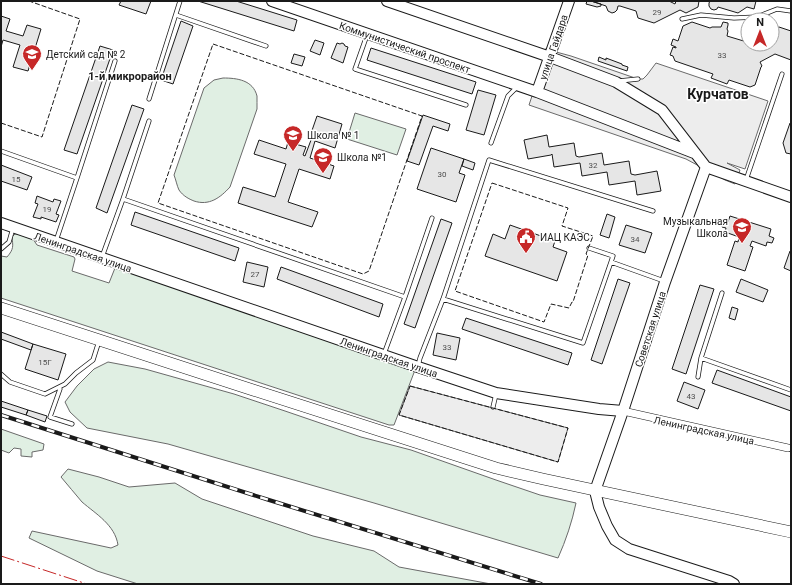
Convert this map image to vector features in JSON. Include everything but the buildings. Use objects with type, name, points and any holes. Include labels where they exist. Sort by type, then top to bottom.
[{"type":"main road","points":[[1,308],[260,393],[496,468],[595,491],[791,532]]},
{"type":"street","name":"Коммунистический проспект","points":[[272,1],[537,92],[694,153]]},
{"type":"street","points":[[387,1],[550,57],[616,82],[662,110],[706,167],[791,197]]},
{"type":"street","name":"улица Гайдара","points":[[537,92],[569,1]]},
{"type":"street","name":"Советская улица","points":[[595,491],[623,412],[665,282],[706,167]]},
{"type":"street","name":"Ленинградская улица","points":[[1,223],[496,393],[623,412],[790,447]]},
{"type":"street","points":[[595,491],[599,507],[615,540],[629,549],[729,581],[734,584]]},
{"type":"lane","points":[[149,99],[180,1]]},
{"type":"lane","points":[[682,19],[701,15],[734,18],[757,17],[777,9],[791,11]]},
{"type":"lane","points":[[176,15],[266,46]]},
{"type":"lane","points":[[367,34],[355,69],[466,105]]},
{"type":"lane","points":[[55,242],[116,61]]},
{"type":"lane","points":[[745,181],[782,74]]},
{"type":"lane","points":[[616,82],[638,79]]},
{"type":"lane","points":[[491,143],[508,96],[519,86]]},
{"type":"lane","points":[[102,258],[149,121]]},
{"type":"lane","points":[[1,151],[77,178]]},
{"type":"lane","points":[[418,367],[420,358],[443,299],[489,160],[653,211]]},
{"type":"lane","points":[[123,199],[405,297]]},
{"type":"lane","points":[[383,355],[432,218]]},
{"type":"lane","points":[[1,249],[9,242],[14,228]]},
{"type":"lane","points":[[443,299],[583,343],[613,256],[589,248]]},
{"type":"lane","points":[[611,262],[665,282]]},
{"type":"lane","points":[[698,377],[700,358],[722,293]]},
{"type":"lane","points":[[1,374],[10,382],[45,394],[65,384],[93,360],[99,340]]},
{"type":"lane","points":[[700,358],[791,390]]},
{"type":"lane","points":[[59,386],[60,389],[50,417],[72,424]]},
{"type":"lane","points":[[493,407],[496,393]]},
{"type":"green space","points":[[223,78],[239,79],[252,86],[257,96],[257,109],[230,187],[218,198],[209,202],[194,201],[184,196],[178,188],[174,175],[204,88],[214,80]]},
{"type":"green space","points":[[355,113],[406,129],[397,155],[347,139]]},
{"type":"green space","points":[[15,234],[33,239],[37,245],[74,257],[75,259],[72,271],[109,283],[115,268],[118,268],[415,370],[394,425],[389,425],[1,298],[1,256],[7,257],[11,252],[13,245],[12,237]]},
{"type":"green space","points":[[108,362],[145,369],[234,394],[361,437],[411,450],[540,495],[576,503],[571,524],[561,551],[558,558],[168,444],[87,428],[70,412],[65,402],[77,386],[94,369]]},
{"type":"green space","points":[[1,429],[44,444],[43,450],[32,452],[32,457],[21,456],[21,449],[14,448],[9,453],[1,450]]},
{"type":"green space","points":[[68,469],[129,487],[175,483],[202,499],[313,536],[374,551],[399,567],[491,584],[138,584],[97,571],[29,538],[32,531],[111,548],[118,545],[113,532],[104,520],[82,502],[61,477]]},
{"type":"shaded area","points":[[545,49],[571,56],[638,79],[643,79],[656,63],[768,101],[745,169],[727,163],[740,170],[735,184],[686,159],[529,105],[543,63]]},
{"type":"shaded area","points":[[410,386],[568,428],[558,462],[399,415]]},
{"type":"railway","points":[[1,415],[541,584]]},
{"type":"fence","points":[[1,123],[42,137],[80,19],[29,1]]},
{"type":"fence","points":[[213,44],[422,116],[369,271],[363,274],[158,203],[213,44]]},
{"type":"fence","points":[[492,183],[568,208],[562,226],[593,236],[586,254],[588,255],[573,302],[569,308],[551,304],[544,322],[455,291],[492,183]]},
{"type":"fence","points":[[410,386],[568,428],[558,462],[399,415],[410,386]]},
{"type":"power","points":[[1,556],[87,584]]},
{"type":"place","name":"Детский сад № 2","points":[[32,71]]},
{"type":"place","name":"Школа № 1","points":[[293,152]]},
{"type":"place","name":"Школа №1","points":[[323,174]]},
{"type":"place","name":"Музыкальная Школа","points":[[742,244]]},
{"type":"place","name":"ИАЦ КАЭС","points":[[526,254]]},
{"type":"district","name":"1-й микрорайон","points":[[130,76]]},
{"type":"district","name":"Курчатов","points":[[718,94]]}]
